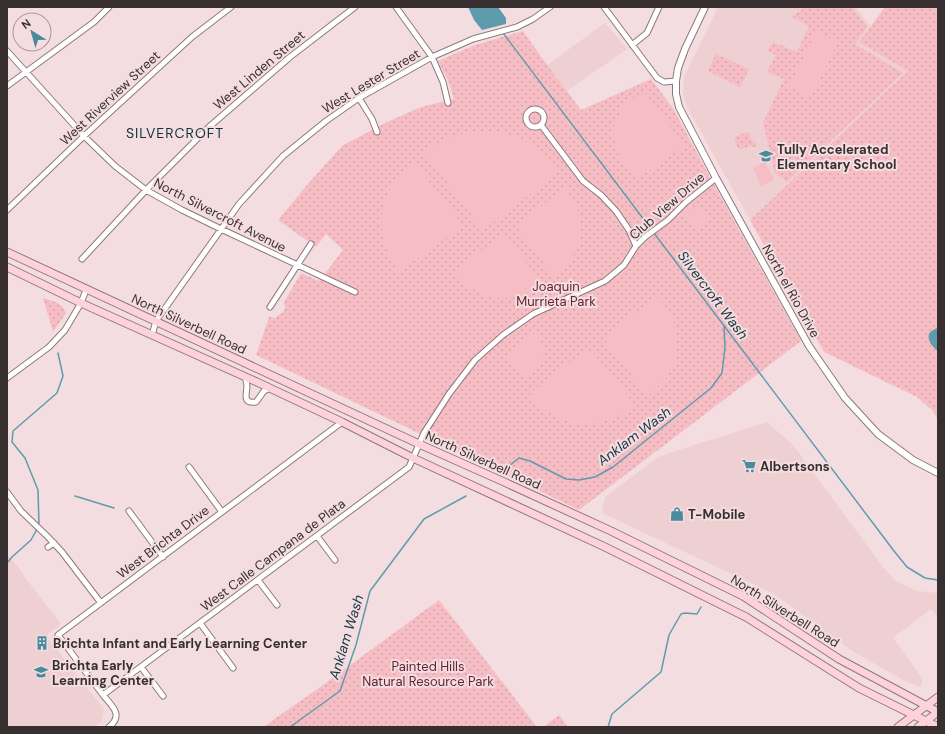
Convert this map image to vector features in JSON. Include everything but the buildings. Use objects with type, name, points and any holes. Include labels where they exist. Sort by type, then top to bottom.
[{"type":"main road","name":"North Silverbell Road","points":[[7,252],[419,444],[612,531],[743,596],[839,659],[938,712]]},
{"type":"main road","name":"North Silverbell Road","points":[[7,267],[81,303],[342,422],[413,458],[606,547],[750,618],[859,688],[938,727]]},
{"type":"main road","points":[[342,422],[348,411]]},
{"type":"main road","points":[[898,727],[938,697]]},
{"type":"main road","points":[[918,727],[938,712]]},
{"type":"street","points":[[7,86],[94,22],[109,7]]},
{"type":"street","name":"West Riverview Street","points":[[7,210],[84,136],[192,37],[231,7]]},
{"type":"street","name":"West Linden Street","points":[[82,259],[146,190],[209,128],[284,62],[355,7]]},
{"type":"street","points":[[396,7],[432,57],[443,82],[448,104]]},
{"type":"street","name":"West Lester Street","points":[[152,335],[156,321],[238,204],[283,156],[326,121],[359,98],[432,57],[473,39],[517,27],[533,19],[549,7]]},
{"type":"street","points":[[604,7],[657,78],[664,82],[676,81]]},
{"type":"street","points":[[632,45],[647,33],[659,7]]},
{"type":"street","name":"North el Rio Drive","points":[[705,7],[685,49],[678,68],[676,94],[679,107],[716,178],[809,346],[845,398],[878,434],[912,460],[938,473]]},
{"type":"street","name":"North Silvercroft Avenue","points":[[7,51],[84,136],[115,166],[146,190],[182,210],[355,292]]},
{"type":"street","points":[[359,98],[372,119],[377,132]]},
{"type":"street","points":[[541,125],[583,181],[616,210],[629,230],[636,246]]},
{"type":"street","name":"Club View Drive","points":[[413,458],[424,433],[449,394],[474,360],[502,335],[534,314],[605,281],[624,265],[636,246],[645,237],[668,220],[686,202],[716,178]]},
{"type":"street","points":[[270,307],[311,244]]},
{"type":"street","points":[[7,378],[49,347],[66,330],[81,303],[86,290]]},
{"type":"street","points":[[245,377],[245,396],[249,402],[256,402],[264,391],[270,388]]},
{"type":"street","name":"West Brichta Drive","points":[[103,695],[58,635],[342,422]]},
{"type":"street","name":"West Calle Campana de Plata","points":[[103,695],[409,467],[413,458]]},
{"type":"street","points":[[189,467],[222,512]]},
{"type":"street","points":[[7,492],[21,511],[54,543],[101,603]]},
{"type":"street","points":[[129,511],[163,557]]},
{"type":"street","points":[[317,536],[335,560]]},
{"type":"street","points":[[48,547],[54,543]]},
{"type":"street","points":[[258,580],[277,605]]},
{"type":"street","points":[[200,624],[233,668]]},
{"type":"street","points":[[141,667],[163,696]]},
{"type":"street","points":[[103,695],[116,713],[114,723],[109,727]]},
{"type":"shaded area","name":"Tully Accelerated Elementary School","points":[[718,7],[856,7],[870,26],[859,42],[908,71],[750,220],[688,109],[683,94],[684,77]]},
{"type":"shaded area","points":[[605,23],[627,49],[567,91],[547,65]]},
{"type":"shaded area","points":[[767,422],[793,445],[883,567],[896,581],[917,591],[938,593],[938,617],[931,609],[893,638],[922,678],[922,684],[920,687],[903,680],[851,650],[774,594],[602,513],[605,497],[657,458]]},
{"type":"shaded area","name":"Brichta Early Learning Center","points":[[7,555],[19,568],[61,624],[46,636],[104,709],[102,721],[94,727],[7,727]]},
{"type":"green space","points":[[805,7],[852,7],[867,27],[855,44],[903,73],[787,182],[775,173],[763,123],[784,79],[767,72],[776,55],[767,51],[773,42],[797,52],[809,26],[792,17]]},
{"type":"green space","points":[[885,7],[938,7],[938,420],[933,411],[917,397],[824,352],[750,220],[908,71],[859,42]]},
{"type":"green space","name":"Joaquin Murrieta Park","points":[[523,31],[581,110],[651,79],[673,108],[801,341],[579,510],[256,355],[269,317],[275,318],[283,312],[285,308],[284,302],[301,273],[319,281],[343,250],[326,234],[316,247],[278,220],[342,146],[385,123],[421,107],[454,99],[448,80],[438,61],[475,45]]},
{"type":"green space","points":[[816,31],[838,42],[811,98],[789,87]]},
{"type":"green space","points":[[716,54],[749,69],[740,87],[708,71]]},
{"type":"green space","points":[[644,91],[685,146],[636,180],[615,149],[613,128],[623,106]]},
{"type":"green space","points":[[481,131],[504,133],[525,141],[543,153],[559,170],[554,173],[553,177],[487,227],[480,227],[424,152],[451,137]]},
{"type":"green space","points":[[746,132],[749,133],[751,139],[757,145],[755,147],[749,146],[740,150],[735,143],[735,138]]},
{"type":"green space","points":[[414,162],[461,222],[460,228],[399,272],[390,258],[384,243],[382,214],[386,199],[392,186],[402,173]]},
{"type":"green space","points":[[765,162],[774,180],[761,186],[753,168]]},
{"type":"green space","points":[[565,188],[579,211],[581,235],[578,247],[572,257],[564,267],[553,276],[518,229],[519,223]]},
{"type":"green space","points":[[697,205],[708,220],[696,229],[684,213]]},
{"type":"green space","points":[[501,236],[508,238],[542,283],[531,292],[513,298],[495,298],[479,293],[471,288],[462,281],[455,270]]},
{"type":"green space","points":[[657,296],[673,315],[677,340],[675,365],[665,380],[648,396],[606,343],[608,333]]},
{"type":"green space","points":[[43,298],[60,304],[66,313],[53,332]]},
{"type":"green space","points":[[535,333],[542,344],[543,357],[538,368],[525,379],[508,358],[509,352]]},
{"type":"green space","points":[[586,350],[592,351],[635,405],[619,417],[593,424],[578,424],[562,420],[545,410],[530,394]]},
{"type":"green space","name":"Painted Hills Natural Resource Park","points":[[439,600],[537,727],[263,727],[319,688]]},
{"type":"green space","points":[[559,715],[568,727],[543,727]]},
{"type":"water","points":[[468,7],[498,7],[506,18],[506,24],[482,30],[474,20]]},
{"type":"water","points":[[938,328],[938,351],[930,342],[929,335],[930,332]]},
{"type":"waterway","name":"Silvercroft Wash","points":[[503,33],[894,551],[907,567],[925,578],[938,580]]},
{"type":"waterway","name":"Anklam Wash","points":[[504,470],[519,458],[530,461],[566,479],[579,480],[595,477],[613,467],[711,388],[722,373],[725,348],[724,327]]},
{"type":"waterway","points":[[39,525],[38,490],[25,458],[12,442],[13,431],[57,393],[63,376],[58,353]]},
{"type":"waterway","points":[[75,496],[114,508]]},
{"type":"waterway","name":"Anklam Wash","points":[[290,727],[340,691],[356,645],[370,591],[424,519],[466,496]]},
{"type":"waterway","points":[[7,563],[31,540],[37,529]]},
{"type":"waterway","points":[[608,727],[612,714],[661,672],[669,635],[681,614],[697,614],[701,607]]},
{"type":"place","name":"Tully Accelerated Elementary School","points":[[766,156]]},
{"type":"place","name":"Albertsons","points":[[749,466]]},
{"type":"place","name":"T-Mobile","points":[[677,514]]},
{"type":"place","name":"Brichta Infant and Early Learning Center","points":[[42,643]]},
{"type":"place","name":"Brichta Early Learning Center","points":[[41,672]]},
{"type":"district","name":"SILVERCROFT","points":[[175,133]]}]
